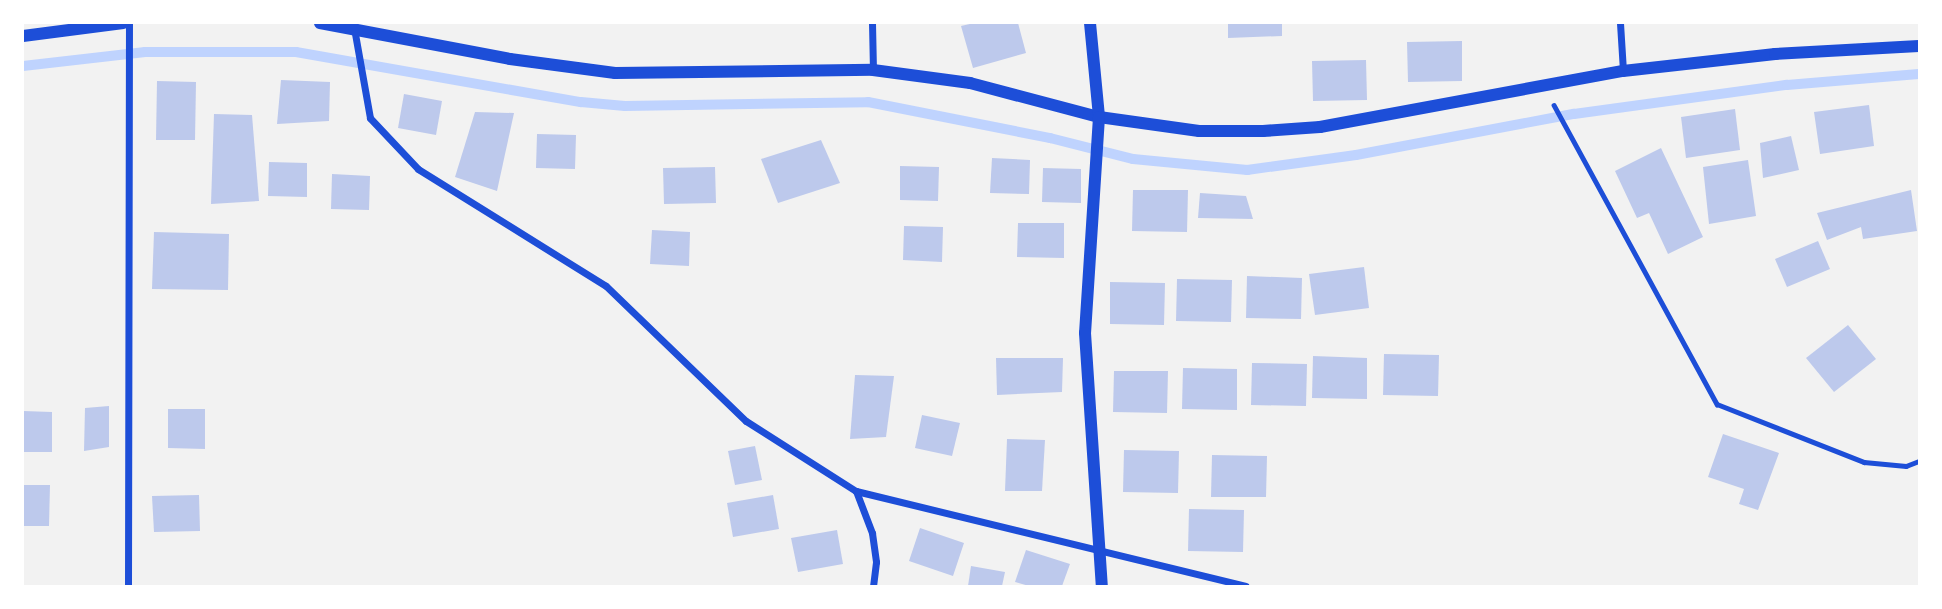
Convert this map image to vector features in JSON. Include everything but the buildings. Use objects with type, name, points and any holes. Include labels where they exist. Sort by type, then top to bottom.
[{"type":"street","points":[[23,36],[123,23]]},
{"type":"street","points":[[128,586],[129,23]]},
{"type":"street","points":[[320,23],[510,59],[615,73],[873,70],[970,83],[1099,117],[1199,131],[1263,131],[1366,120],[1623,71],[1775,54],[1919,46]]},
{"type":"street","points":[[872,23],[873,70]]},
{"type":"street","points":[[1090,23],[1099,117],[1085,333],[1102,586]]},
{"type":"street","points":[[1620,23],[1623,71]]},
{"type":"street","points":[[354,28],[370,118],[418,169],[606,286],[746,421],[856,491],[1246,586]]},
{"type":"street","points":[[856,491],[872,533],[876,562],[873,586]]},
{"type":"path","points":[[1543,86],[1717,404],[1864,462],[1906,466],[1919,461]]},
{"type":"waterway","points":[[23,66],[145,52],[296,52],[581,102],[625,106],[868,102],[1050,138],[1133,159],[1247,170],[1356,155],[1574,114],[1787,85],[1919,74]]}]
